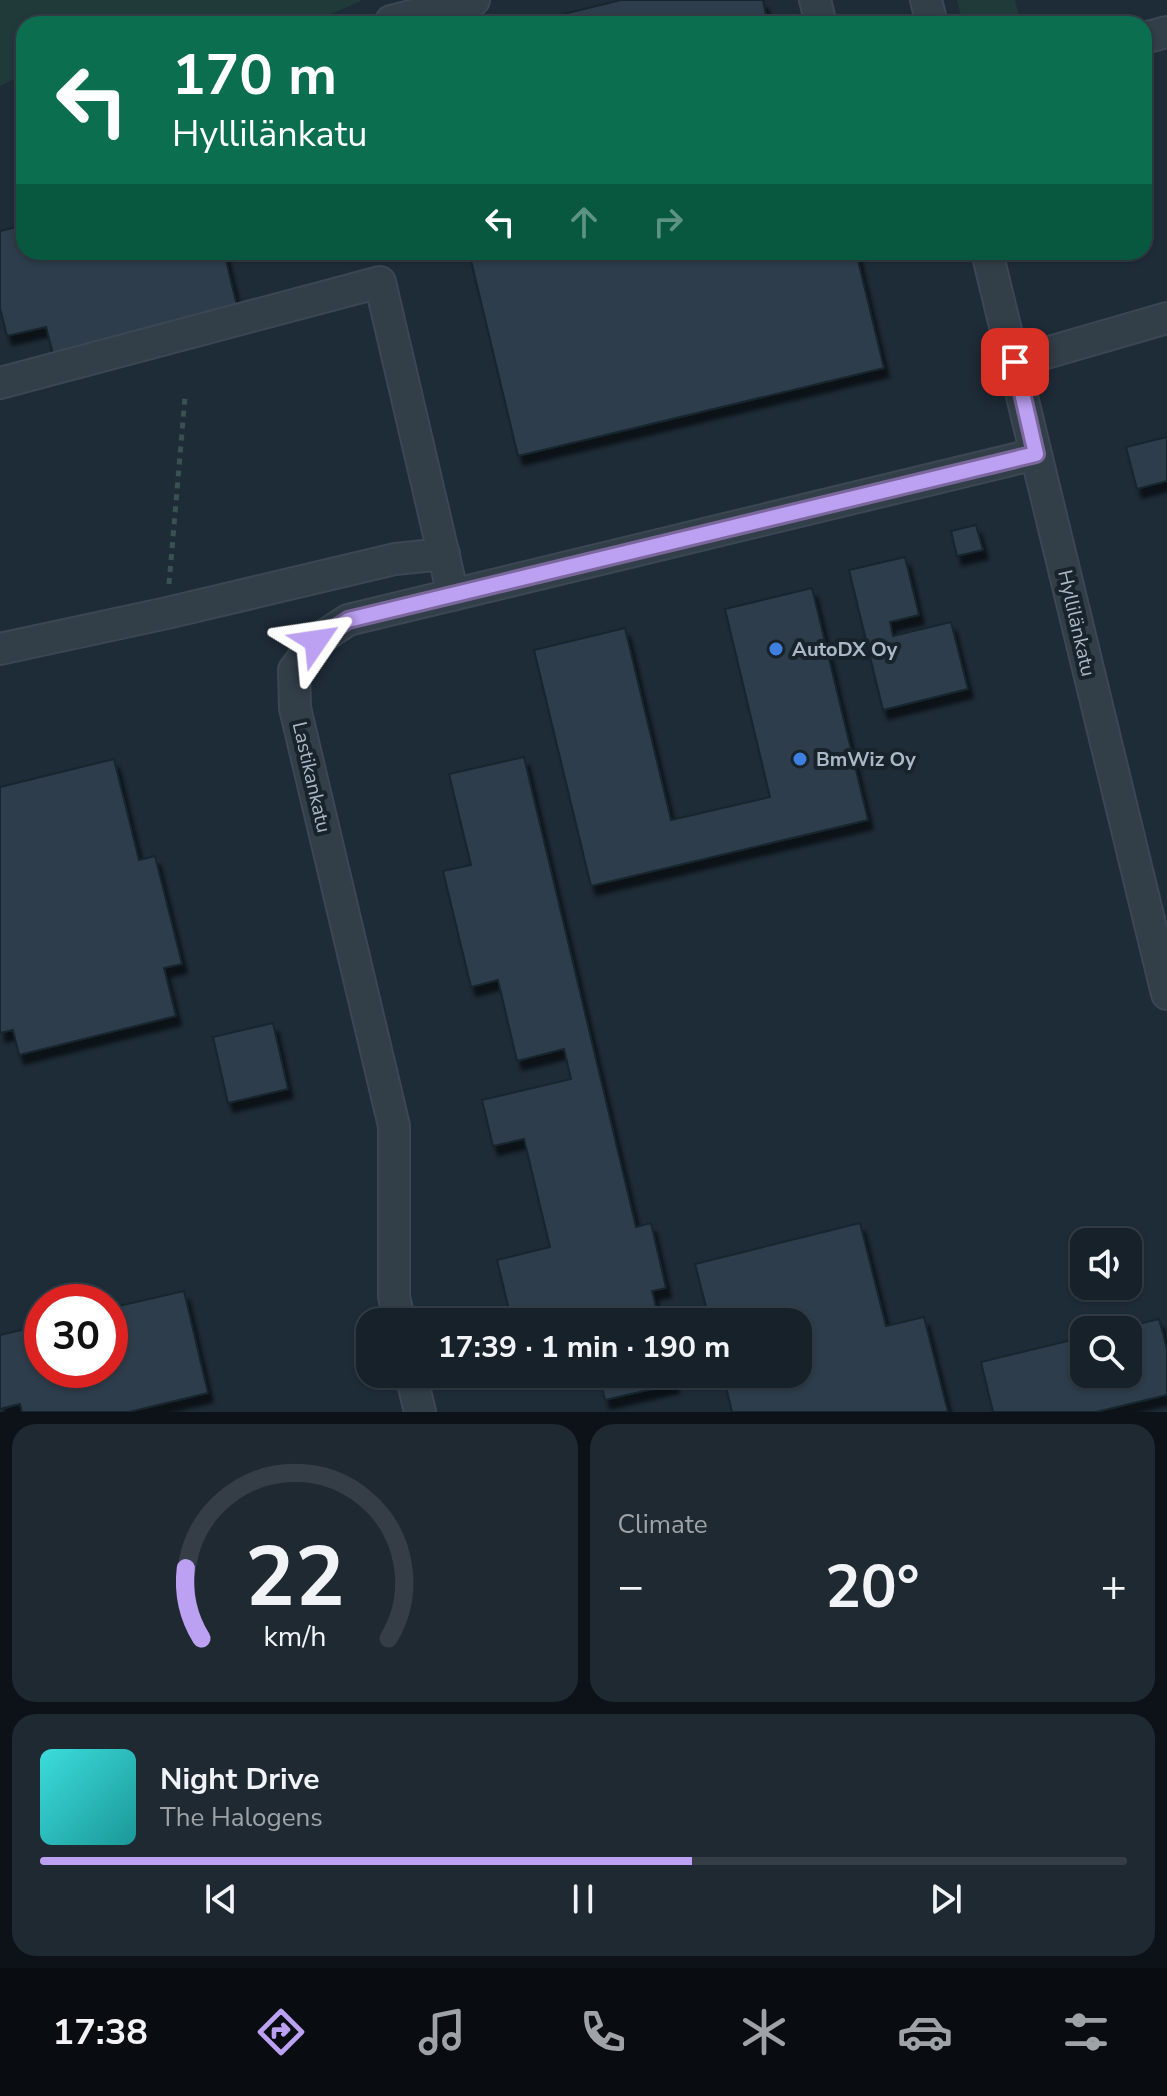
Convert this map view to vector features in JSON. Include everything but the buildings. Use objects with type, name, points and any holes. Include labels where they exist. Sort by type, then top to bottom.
[{"type":"street","points":[[411,16],[474,0]]},
{"type":"street","name":"Hyllilänkatu","points":[[989,260],[1167,994]]},
{"type":"street","points":[[0,383],[380,282],[453,595]]},
{"type":"street","points":[[1015,362],[1167,318]]},
{"type":"street","name":"Lastikankatu","points":[[397,1308],[394,1297],[394,1126],[295,708],[294,670],[316,641],[348,620],[1036,454]]},
{"type":"street","points":[[0,649],[395,559],[444,554]]},
{"type":"street","points":[[414,1388],[420,1412]]},
{"type":"path","points":[[167,613],[185,397]]},
{"type":"green space","points":[[0,0],[361,0],[326,16],[16,16],[16,78],[0,86]]},
{"type":"green space","points":[[957,0],[1015,0],[1019,16],[961,16]]},
{"type":"place","name":"AutoDX Oy","points":[[776,649]]},
{"type":"place","name":"BmWiz Oy","points":[[800,759]]},
{"type":"route","points":[[316,641],[348,620],[1036,454],[1015,362]]}]
